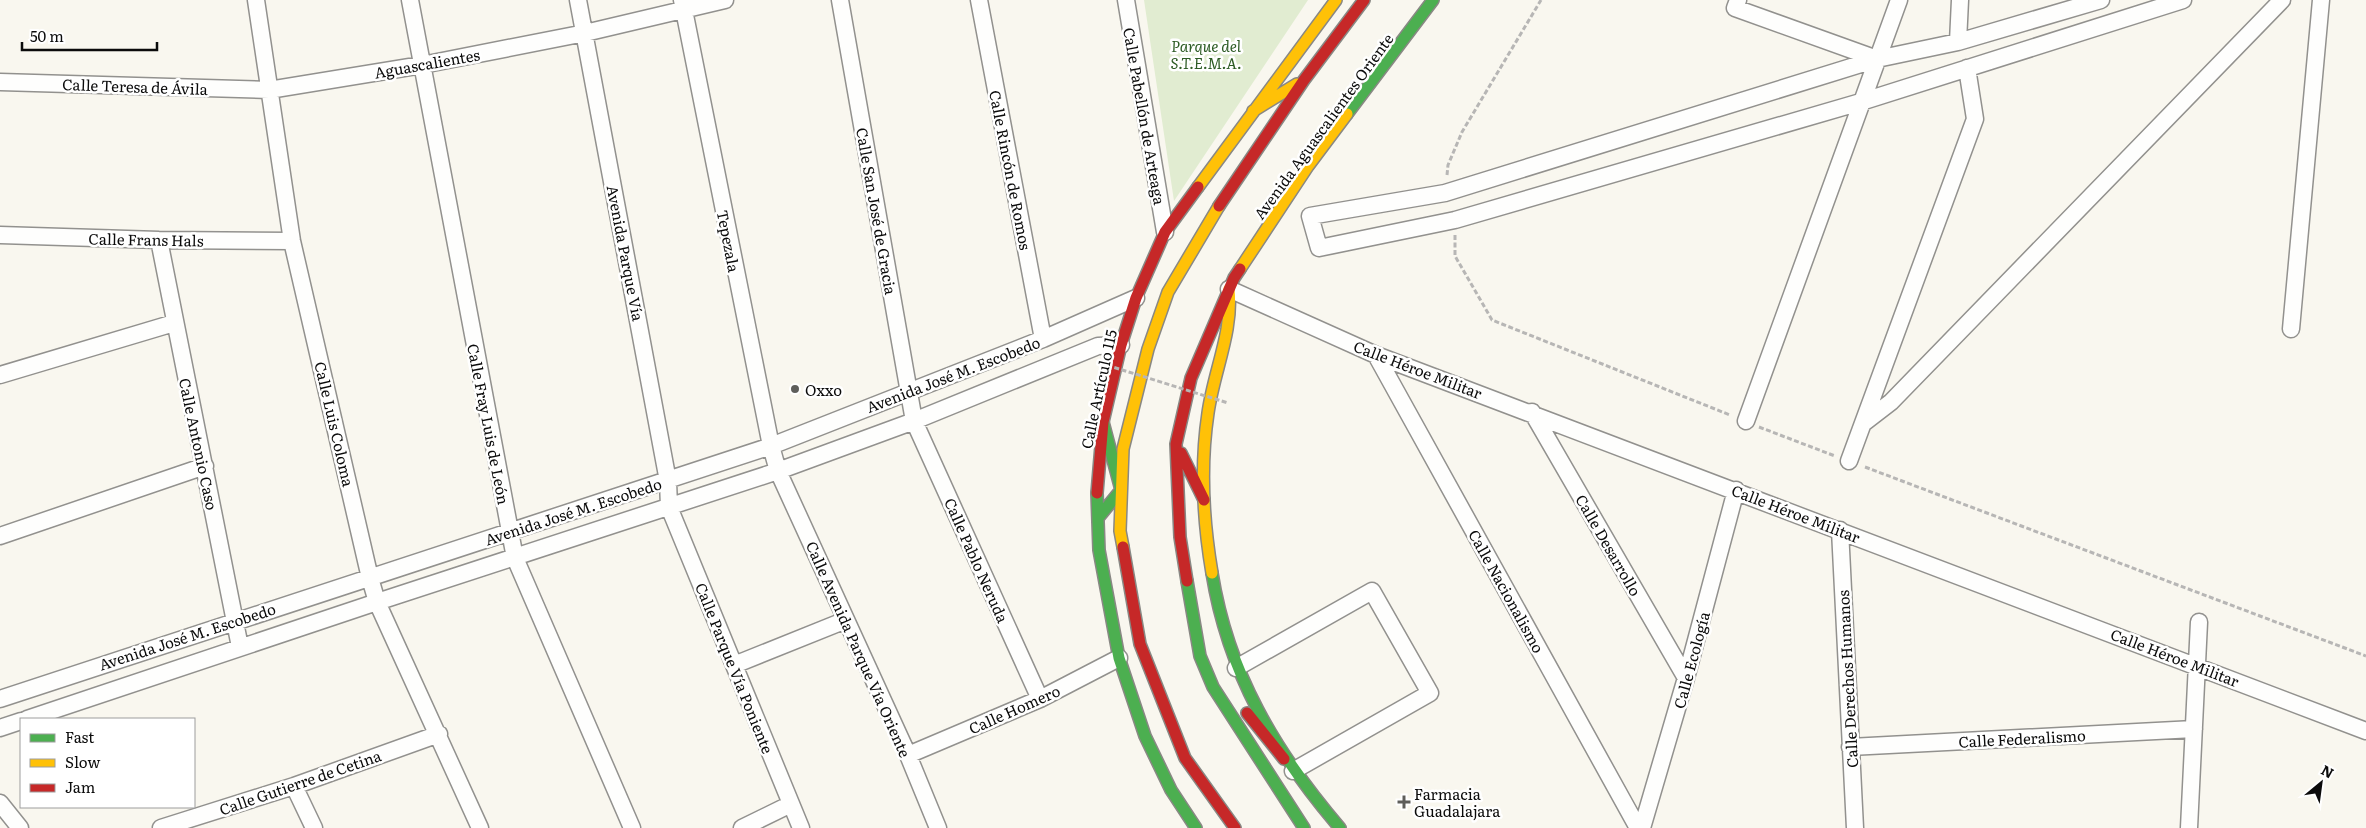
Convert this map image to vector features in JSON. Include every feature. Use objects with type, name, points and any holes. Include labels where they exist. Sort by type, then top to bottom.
[{"type":"main road","name":"Calle Artículo 115","points":[[1196,828],[1171,790],[1146,736],[1119,658],[1099,550],[1099,460],[1103,422],[1121,345],[1136,298],[1164,232],[1336,0]]},
{"type":"main road","points":[[1207,810],[1140,644],[1120,530],[1123,449],[1148,349],[1168,292],[1205,226],[1304,80],[1364,0]]},
{"type":"main road","name":"Avenida Aguascalientes Oriente","points":[[1304,828],[1213,687],[1200,656],[1180,537],[1176,444],[1191,378],[1234,278],[1308,166],[1433,0]]},
{"type":"main road","points":[[1253,111],[1304,80]]},
{"type":"main road","points":[[1229,290],[1232,309],[1228,340],[1209,404],[1205,439],[1204,500],[1214,595],[1236,668],[1258,715],[1289,765]]},
{"type":"main road","points":[[1103,422],[1121,490]]},
{"type":"main road","points":[[1176,444],[1204,500]]},
{"type":"main road","points":[[1098,518],[1121,490]]},
{"type":"main road","points":[[1200,656],[1230,692]]},
{"type":"main road","points":[[1242,707],[1312,797],[1340,828]]},
{"type":"main road","points":[[1185,758],[1235,828]]},
{"type":"street","name":"Calle Luis Coloma","points":[[256,0],[292,241],[370,578],[377,602],[439,734],[480,828]]},
{"type":"street","name":"Calle Fray Luis de León","points":[[410,0],[515,558],[632,828]]},
{"type":"street","name":"Avenida Parque Vía","points":[[578,0],[668,480],[669,507]]},
{"type":"street","name":"Aguascalientes","points":[[269,90],[422,64],[585,33],[682,5],[725,0]]},
{"type":"street","name":"Calle San José de Gracia","points":[[840,0],[914,422]]},
{"type":"street","name":"Calle Rincón de Romos","points":[[979,0],[1043,339]]},
{"type":"street","name":"Calle Pabellón de Arteaga","points":[[1126,0],[1164,232]]},
{"type":"street","points":[[1738,0],[1735,8],[1877,59]]},
{"type":"street","points":[[1746,421],[1900,0]]},
{"type":"street","points":[[1958,42],[1960,0]]},
{"type":"street","points":[[2101,0],[1958,42],[1877,59],[1445,193],[1310,216],[1319,248],[1455,220],[1864,101],[2183,0]]},
{"type":"street","points":[[1865,422],[1891,402],[2282,0]]},
{"type":"street","points":[[2291,329],[2321,0]]},
{"type":"street","name":"Tepezala","points":[[682,5],[770,446],[778,471]]},
{"type":"street","points":[[1849,461],[1865,422],[1975,118],[1968,68]]},
{"type":"street","name":"Calle Teresa de Ávila","points":[[0,82],[269,90]]},
{"type":"street","points":[[1445,193],[1455,220]]},
{"type":"street","name":"Calle Frans Hals","points":[[0,235],[158,240],[292,241]]},
{"type":"street","name":"Calle Antonio Caso","points":[[158,240],[240,647]]},
{"type":"street","name":"Calle Héroe Militar","points":[[1229,290],[1376,355],[1532,412],[2366,731]]},
{"type":"street","name":"Avenida José M. Escobedo","points":[[0,699],[235,620],[370,578],[770,446],[1043,339],[1136,298]]},
{"type":"street","points":[[0,375],[174,323]]},
{"type":"street","name":"Avenida José M. Escobedo","points":[[30,718],[240,647],[778,471],[914,422],[1098,346],[1121,345]]},
{"type":"street","name":"Calle Nacionalismo","points":[[1376,355],[1638,828]]},
{"type":"street","name":"Calle Desarrollo","points":[[1532,412],[1686,678]]},
{"type":"street","name":"Calle Pablo Neruda","points":[[914,422],[1040,699]]},
{"type":"street","points":[[0,536],[204,466]]},
{"type":"street","name":"Calle Avenida Parque Vía Oriente","points":[[778,471],[908,755],[938,828]]},
{"type":"street","name":"Calle Ecología","points":[[1642,828],[1686,678],[1736,490]]},
{"type":"street","name":"Calle Parque Vía Poniente","points":[[669,507],[801,828]]},
{"type":"street","name":"Calle Derechos Humanos","points":[[1840,530],[1855,828]]},
{"type":"street","points":[[1236,668],[1372,591],[1430,693],[1289,765]]},
{"type":"street","points":[[734,666],[846,620]]},
{"type":"street","points":[[2188,828],[2199,622]]},
{"type":"street","name":"Calle Homero","points":[[908,755],[1040,699],[1119,658]]},
{"type":"street","points":[[0,728],[20,721]]},
{"type":"street","name":"Calle Federalismo","points":[[1850,747],[2194,729]]},
{"type":"street","name":"Calle Gutierre de Cetina","points":[[161,828],[294,786],[439,734]]},
{"type":"street","points":[[294,786],[314,828]]},
{"type":"street","points":[[0,803],[20,828]]},
{"type":"street","points":[[742,828],[791,804]]},
{"type":"path","points":[[1445,193],[1448,166],[1462,132],[1540,0]]},
{"type":"path","points":[[1455,220],[1455,256],[1492,320],[1849,461],[2366,656]]},
{"type":"path","points":[[1100,363],[1228,404]]},
{"type":"green space","name":"Parque del S.T.E.M.A.","points":[[1144,0],[1308,0],[1174,201]]},
{"type":"traffic: fast","points":[[1347,114],[1433,0]]},
{"type":"traffic: fast","points":[[1098,518],[1121,490],[1103,422]]},
{"type":"traffic: fast","points":[[1097,493],[1099,550],[1119,658],[1145,736],[1171,790],[1196,828]]},
{"type":"traffic: fast","points":[[1212,573],[1219,610],[1230,644],[1242,678],[1258,710],[1295,770],[1340,828]]},
{"type":"traffic: fast","points":[[1187,581],[1200,656],[1213,687],[1304,828]]},
{"type":"traffic: slow","points":[[1198,187],[1336,0]]},
{"type":"traffic: slow","points":[[1253,111],[1297,84]]},
{"type":"traffic: slow","points":[[1240,269],[1308,166],[1347,114]]},
{"type":"traffic: slow","points":[[1123,547],[1120,531],[1123,449],[1148,349],[1168,292],[1219,206]]},
{"type":"traffic: slow","points":[[1212,573],[1206,533],[1204,453],[1211,397],[1226,336],[1229,289]]},
{"type":"traffic: jam","points":[[1219,206],[1304,80],[1364,0]]},
{"type":"traffic: jam","points":[[1097,493],[1103,422],[1121,345],[1136,298],[1165,232],[1198,187]]},
{"type":"traffic: jam","points":[[1187,581],[1180,537],[1176,444],[1191,378],[1234,278],[1240,269]]},
{"type":"traffic: jam","points":[[1181,453],[1204,500]]},
{"type":"traffic: jam","points":[[1123,547],[1140,644],[1185,758],[1235,828]]},
{"type":"traffic: jam","points":[[1247,713],[1284,759]]},
{"type":"place","name":"Oxxo","points":[[795,389]]},
{"type":"place","name":"Farmacia Guadalajara","points":[[1404,802]]}]
